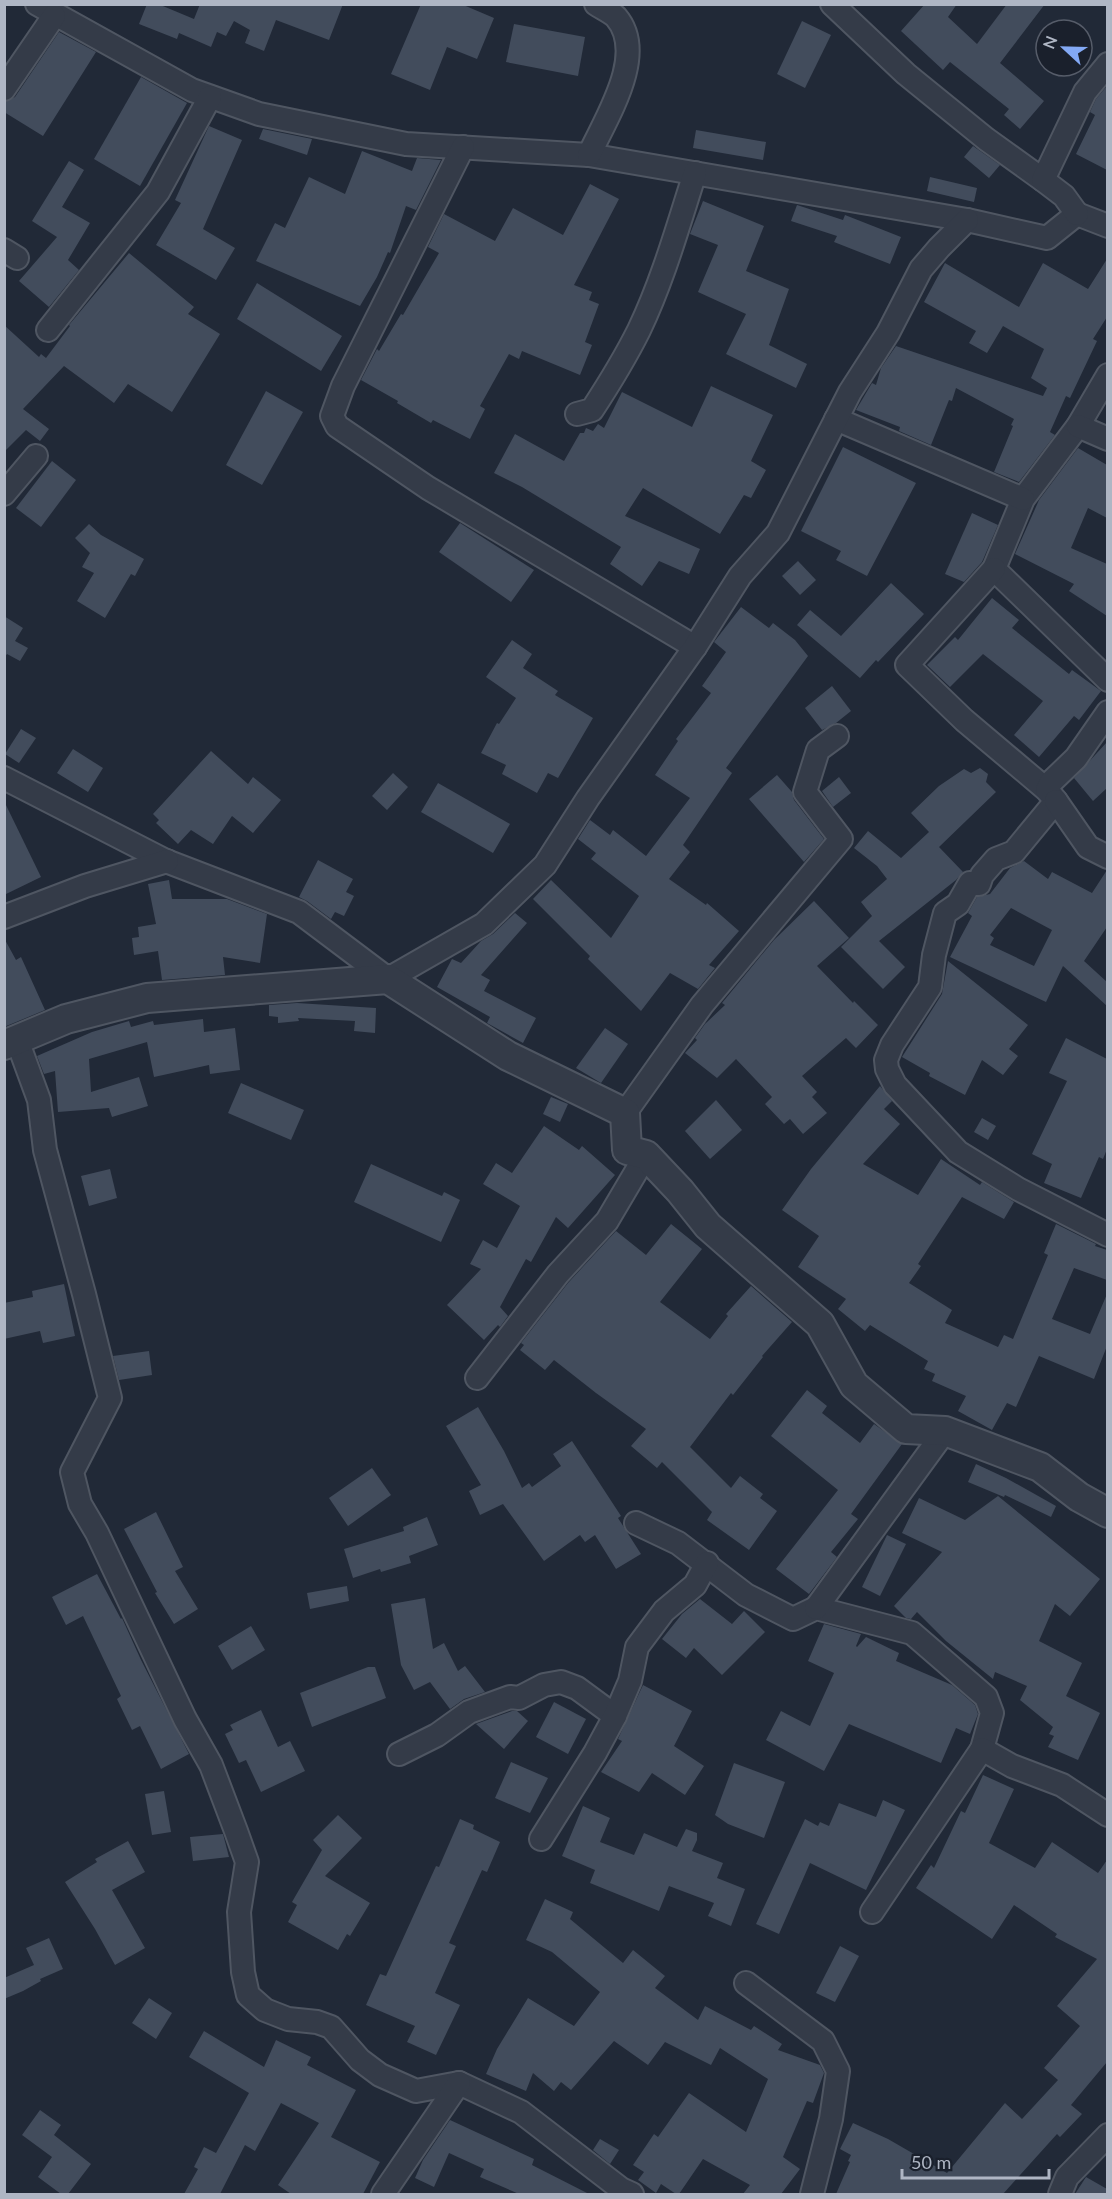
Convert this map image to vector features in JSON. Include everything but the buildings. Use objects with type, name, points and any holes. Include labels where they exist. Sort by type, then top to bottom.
[{"type":"street","points":[[589,155],[615,100],[627,67],[629,42],[616,17],[596,4]]},
{"type":"street","points":[[832,4],[906,74],[986,139],[1064,196],[1077,214],[1107,226]]},
{"type":"street","points":[[4,89],[46,10],[192,90],[210,97],[259,114],[406,144],[589,155],[967,220],[1047,238],[1077,214]]},
{"type":"street","points":[[1043,180],[1085,93],[1107,64]]},
{"type":"street","points":[[48,330],[158,192],[210,97]]},
{"type":"street","points":[[463,147],[344,386],[332,416],[337,426],[428,488],[695,647]]},
{"type":"street","points":[[577,414],[592,410],[639,330],[659,282],[695,173]]},
{"type":"street","points":[[632,2194],[621,2189],[521,2112],[459,2083],[416,2091],[380,2075],[360,2060],[331,2027],[317,2022],[288,2019],[265,2010],[248,1995],[243,1972],[239,1912],[247,1862],[240,1841],[211,1765],[185,1719],[97,1533],[80,1504],[72,1472],[110,1398],[45,1150],[39,1100],[11,1043],[66,1019],[147,998],[388,979],[484,924],[545,865],[588,798],[695,647],[740,576],[778,533],[850,392],[888,333],[921,269],[967,220]]},
{"type":"street","points":[[1107,375],[1078,426],[1023,499],[994,569],[907,665],[964,720],[1052,795],[1088,847],[1107,857]]},
{"type":"street","points":[[836,419],[1023,499]]},
{"type":"street","points":[[1078,426],[1107,439]]},
{"type":"street","points":[[4,494],[36,456]]},
{"type":"street","points":[[994,569],[1107,680]]},
{"type":"street","points":[[1107,712],[1076,758],[1051,782],[1052,795],[1014,852],[996,859],[982,875],[979,884],[970,883],[958,904],[945,913],[934,955],[930,987],[892,1045],[886,1060],[887,1069],[896,1085],[958,1152],[1018,1189],[1107,1235]]},
{"type":"street","points":[[837,736],[818,750],[805,792],[841,839],[702,1005],[625,1113],[627,1150],[645,1155],[680,1191],[708,1226],[820,1324],[855,1385],[906,1429],[945,1431],[1040,1467],[1079,1497],[1107,1513]]},
{"type":"street","points":[[4,778],[167,861],[299,912],[388,979],[508,1056],[625,1113]]},
{"type":"street","points":[[4,917],[85,886],[167,861]]},
{"type":"street","points":[[477,1378],[558,1274],[608,1221],[645,1155]]},
{"type":"street","points":[[636,1523],[678,1543],[746,1594],[793,1619],[816,1608],[945,1431]]},
{"type":"street","points":[[541,1839],[595,1753],[615,1716],[630,1681],[637,1647],[664,1611],[695,1585],[707,1563]]},
{"type":"street","points":[[816,1608],[912,1633],[986,1697],[992,1713],[982,1749],[872,1912]]},
{"type":"street","points":[[399,1754],[437,1735],[469,1712],[510,1697],[519,1698],[544,1684],[561,1682],[577,1688],[615,1716]]},
{"type":"street","points":[[982,1749],[1012,1766],[1062,1785],[1107,1815]]},
{"type":"street","points":[[746,1983],[823,2042],[838,2071],[831,2119],[812,2194]]},
{"type":"street","points":[[383,2194],[459,2083]]},
{"type":"street","points":[[1060,2194],[1066,2177],[1107,2137]]}]
